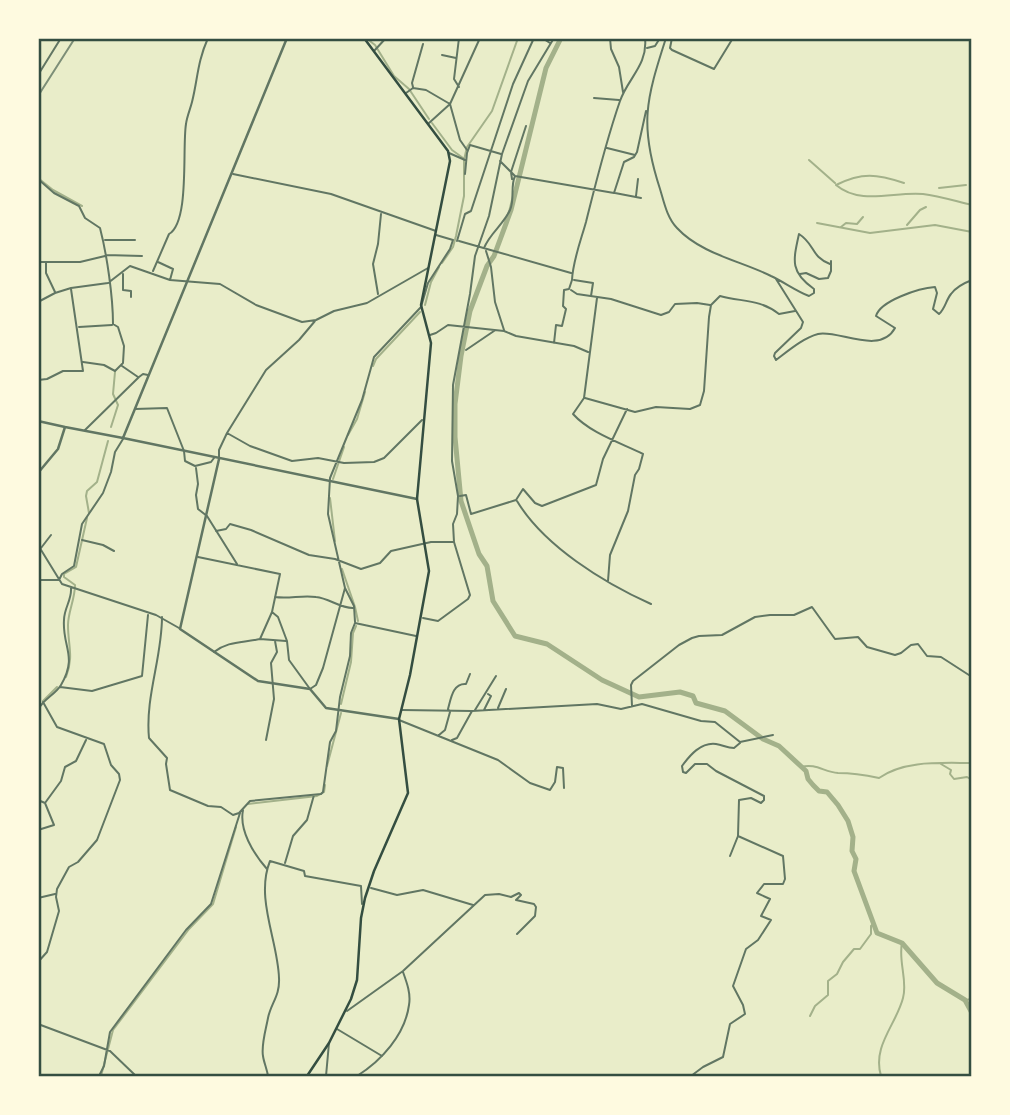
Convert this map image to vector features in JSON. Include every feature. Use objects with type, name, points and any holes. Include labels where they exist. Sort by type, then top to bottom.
[{"type":"main road","points":[[307,1076],[337,1028],[357,980],[363,907],[408,793],[399,719],[429,571],[417,499],[430,335],[421,307],[450,168],[448,152],[364,38]]},
{"type":"street","points":[[38,75],[61,38]]},
{"type":"street","points":[[152,272],[178,220],[186,164],[186,124],[193,100],[197,68],[208,38]]},
{"type":"street","points":[[59,580],[62,574],[74,566],[82,524],[103,493],[115,452],[287,38]]},
{"type":"street","points":[[373,52],[386,38]]},
{"type":"street","points":[[459,38],[454,79],[459,87]]},
{"type":"street","points":[[427,124],[450,104],[480,38]]},
{"type":"street","points":[[162,617],[160,649],[149,701],[149,731],[151,740],[167,758],[169,789],[208,806],[221,807],[233,815],[250,801],[314,796],[323,792],[330,742],[336,731],[340,697],[350,656],[351,633],[355,623],[354,608],[345,588],[328,514],[329,481],[362,400],[374,357],[421,307],[428,283],[455,240],[465,214],[471,211],[513,84],[534,38]]},
{"type":"street","points":[[542,38],[551,44]]},
{"type":"street","points":[[419,618],[438,621],[470,595],[454,542],[453,524],[458,496],[452,461],[453,385],[477,247],[487,221],[502,154],[528,81],[554,38]]},
{"type":"street","points":[[610,38],[623,93]]},
{"type":"street","points":[[569,289],[620,100],[641,68],[646,49],[645,38]]},
{"type":"street","points":[[646,49],[656,46],[660,38]]},
{"type":"street","points":[[614,193],[624,162],[635,155],[651,86],[666,38]]},
{"type":"street","points":[[672,38],[672,50],[714,69],[733,38]]},
{"type":"street","points":[[413,88],[423,44]]},
{"type":"street","points":[[442,55],[457,58]]},
{"type":"street","points":[[405,94],[413,88],[426,90],[450,104],[460,140],[466,149]]},
{"type":"street","points":[[594,98],[620,100]]},
{"type":"street","points":[[647,107],[648,150],[664,201],[676,227],[706,248],[811,296],[814,289],[801,280],[799,275],[795,260],[799,234],[809,241],[817,258],[830,262],[831,271],[828,278],[819,279],[803,272],[799,275]]},
{"type":"street","points":[[504,331],[495,302],[491,267],[485,249],[487,241],[510,210],[511,172],[526,127]]},
{"type":"street","points":[[465,174],[464,160],[466,149],[470,145],[502,154]]},
{"type":"street","points":[[606,148],[635,155]]},
{"type":"street","points":[[448,152],[464,160]]},
{"type":"street","points":[[500,161],[515,176],[641,198]]},
{"type":"street","points":[[230,173],[331,194],[455,240],[572,273]]},
{"type":"street","points":[[512,182],[515,176]]},
{"type":"street","points":[[38,179],[54,193],[79,206],[85,218],[100,228],[113,301],[113,324]]},
{"type":"street","points":[[636,197],[638,180]]},
{"type":"street","points":[[379,295],[373,264],[381,213]]},
{"type":"street","points":[[103,240],[135,240]]},
{"type":"street","points":[[38,262],[80,262],[106,256],[142,256]]},
{"type":"street","points":[[157,261],[173,269],[170,280]]},
{"type":"street","points":[[46,262],[46,273],[55,293]]},
{"type":"street","points":[[38,302],[71,288],[108,283],[130,266],[170,280],[220,284],[256,305],[302,322],[367,303],[428,267]]},
{"type":"street","points":[[123,272],[123,290],[131,291],[131,297]]},
{"type":"street","points":[[776,278],[803,323],[775,353],[776,360],[785,352],[821,334],[847,340],[874,341],[893,332],[895,328],[876,316],[880,309],[907,292],[935,287],[937,293],[933,309],[936,314],[942,313],[950,295],[971,280]]},
{"type":"street","points":[[572,280],[593,283],[591,297]]},
{"type":"street","points":[[38,380],[47,379],[63,371],[83,371],[71,288]]},
{"type":"street","points":[[554,343],[556,325],[562,326],[566,309],[563,306],[564,290],[569,289]]},
{"type":"street","points":[[569,289],[577,294],[611,299],[661,315],[669,312],[675,304],[711,305]]},
{"type":"street","points":[[584,398],[635,412],[656,407],[690,409],[700,405],[704,391],[704,365],[711,305],[720,296],[758,302],[779,314],[796,311]]},
{"type":"street","points":[[597,298],[584,398],[573,414],[613,440],[643,454],[628,511],[610,555],[608,581]]},
{"type":"street","points":[[180,629],[207,516],[219,450],[266,370],[299,340],[316,320]]},
{"type":"street","points":[[77,327],[113,324],[118,327],[124,346],[123,363],[115,371],[104,365],[83,362]]},
{"type":"street","points":[[430,335],[448,325],[504,331],[516,336],[574,346],[589,353]]},
{"type":"street","points":[[466,350],[495,330]]},
{"type":"street","points":[[121,366],[139,377]]},
{"type":"street","points":[[84,430],[139,377],[148,375]]},
{"type":"street","points":[[134,410],[167,408],[185,461],[195,466],[211,462],[214,458]]},
{"type":"street","points":[[458,496],[466,495],[471,514],[516,500],[523,489],[535,503],[542,506],[596,485],[603,459],[627,410]]},
{"type":"street","points":[[227,433],[250,446],[292,461],[308,458],[379,461],[423,419]]},
{"type":"street","points":[[38,421],[417,499]]},
{"type":"street","points":[[38,473],[58,449],[65,427]]},
{"type":"street","points":[[195,466],[198,509],[207,516],[238,565]]},
{"type":"street","points":[[516,500],[558,550],[651,604]]},
{"type":"street","points":[[216,531],[230,524],[309,555],[361,569],[380,563],[391,551],[424,543],[454,542]]},
{"type":"street","points":[[41,549],[51,535]]},
{"type":"street","points":[[80,539],[114,551]]},
{"type":"street","points":[[38,545],[62,584],[162,617],[258,681],[310,689],[316,685],[323,668],[345,588]]},
{"type":"street","points":[[197,557],[280,575],[272,612],[260,639]]},
{"type":"street","points":[[38,580],[59,580]]},
{"type":"street","points":[[38,710],[41,703],[60,687],[70,660],[64,619],[72,598],[71,588]]},
{"type":"street","points":[[275,597],[315,596],[349,609],[354,608]]},
{"type":"street","points":[[632,706],[633,681],[679,645],[699,636],[722,635],[755,618],[794,615],[812,607],[835,639],[858,638],[867,647],[895,655],[911,645],[918,644],[927,656],[945,658],[971,677]]},
{"type":"street","points":[[272,612],[278,617],[288,642],[289,660],[326,708],[399,719],[498,760],[530,783],[550,790],[555,782],[557,767],[563,768],[564,788]]},
{"type":"street","points":[[60,687],[92,691],[142,676],[149,613]]},
{"type":"street","points":[[355,623],[416,636]]},
{"type":"street","points":[[214,652],[226,643],[260,639],[288,642]]},
{"type":"street","points":[[266,740],[272,713],[271,663],[276,652],[275,641]]},
{"type":"street","points":[[438,735],[445,730],[450,712],[448,709],[456,687],[466,684],[470,674]]},
{"type":"street","points":[[451,741],[457,738],[496,676]]},
{"type":"street","points":[[498,709],[506,690]]},
{"type":"street","points":[[483,710],[491,696],[486,692]]},
{"type":"street","points":[[38,962],[47,952],[59,911],[56,894],[69,867],[78,862],[100,835],[120,780],[118,772],[111,765],[104,744],[57,727],[41,703]]},
{"type":"street","points":[[401,710],[450,712],[597,704],[621,709],[642,704],[701,721],[715,722],[740,742]]},
{"type":"street","points":[[730,856],[738,836],[739,800],[751,798],[761,803],[764,796],[707,764],[695,764],[686,773],[682,769],[693,752],[704,746],[718,744],[734,748],[739,746],[740,742],[773,735]]},
{"type":"street","points":[[45,803],[61,781],[65,767],[76,761],[87,738]]},
{"type":"street","points":[[285,864],[293,836],[307,820],[314,796]]},
{"type":"street","points":[[38,800],[45,803],[54,825],[38,830]]},
{"type":"street","points":[[242,809],[244,810],[240,819],[251,846],[267,869]]},
{"type":"street","points":[[99,1076],[108,1050],[110,1032],[186,930],[211,904],[242,809]]},
{"type":"street","points":[[691,1076],[723,1057],[730,1024],[745,1014],[743,1004],[733,986],[746,949],[758,940],[771,920],[761,916],[770,899],[757,893],[764,884],[782,884],[785,879],[783,856],[738,836]]},
{"type":"street","points":[[268,1076],[262,1051],[268,1018],[278,997],[279,975],[270,931],[267,869],[270,861],[304,871],[304,876],[361,886],[363,907]]},
{"type":"street","points":[[369,887],[397,895],[423,890],[474,906]]},
{"type":"street","points":[[345,1012],[403,971],[485,895],[511,897],[519,893],[516,900],[534,904],[536,912],[517,934]]},
{"type":"street","points":[[38,898],[56,894]]},
{"type":"street","points":[[357,1076],[383,1057],[399,1031],[409,1005],[408,986],[403,971]]},
{"type":"street","points":[[38,1024],[108,1050],[136,1076]]},
{"type":"street","points":[[337,1028],[383,1057]]},
{"type":"street","points":[[326,1076],[329,1043]]},
{"type":"waterway","points":[[366,38],[375,45],[394,76],[409,89],[429,119]]},
{"type":"waterway","points":[[442,263],[453,247],[456,236],[464,196],[464,160],[467,147],[492,111],[518,38]]},
{"type":"waterway","points":[[561,38],[546,68],[511,210],[470,311],[455,404],[461,501],[479,554],[487,566],[493,601],[515,636],[547,644],[602,680],[639,697],[680,692],[693,696],[696,703],[725,711],[763,739],[779,746],[806,771],[808,779],[819,791],[827,792],[848,821],[853,837],[852,851],[856,859],[854,871],[877,933],[902,943],[937,983],[965,1000],[972,1013]]},
{"type":"waterway","points":[[802,38],[850,38]]},
{"type":"waterway","points":[[432,123],[452,150],[463,158]]},
{"type":"waterway","points":[[809,160],[835,183]]},
{"type":"waterway","points":[[904,183],[862,176],[836,185],[856,195],[923,194],[972,205]]},
{"type":"waterway","points":[[38,178],[82,206]]},
{"type":"waterway","points":[[939,188],[966,185]]},
{"type":"waterway","points":[[907,225],[926,207]]},
{"type":"waterway","points":[[841,227],[846,223],[857,224],[863,217]]},
{"type":"waterway","points":[[817,223],[870,233],[935,225],[972,232]]},
{"type":"waterway","points":[[425,305],[431,282],[439,267]]},
{"type":"waterway","points":[[373,366],[376,359],[420,312]]},
{"type":"waterway","points":[[111,427],[118,405],[113,394],[115,372]]},
{"type":"waterway","points":[[348,435],[357,419],[365,392]]},
{"type":"waterway","points":[[89,513],[87,491],[97,482],[108,441]]},
{"type":"waterway","points":[[333,479],[344,447]]},
{"type":"waterway","points":[[330,498],[335,541]]},
{"type":"waterway","points":[[66,677],[70,657],[68,620],[75,585],[64,577],[64,574],[76,567],[87,518]]},
{"type":"waterway","points":[[342,569],[358,621]]},
{"type":"waterway","points":[[341,704],[356,626]]},
{"type":"waterway","points":[[43,701],[57,687]]},
{"type":"waterway","points":[[327,766],[341,713]]},
{"type":"waterway","points":[[801,767],[811,766],[879,778],[911,765],[972,763]]},
{"type":"waterway","points":[[941,764],[951,770],[950,774],[954,779],[967,777],[972,780]]},
{"type":"waterway","points":[[248,804],[317,796],[324,792],[325,785]]},
{"type":"waterway","points":[[101,1076],[113,1030],[189,929],[213,904],[236,827]]},
{"type":"waterway","points":[[810,1016],[815,1006],[828,995],[828,981],[837,974],[854,949],[860,949],[871,934],[871,926],[874,923]]},
{"type":"waterway","points":[[881,1076],[879,1065],[882,1045],[903,998],[902,943]]},
{"type":"waterway","points":[[965,1000],[972,999]]},
{"type":"railway","points":[[38,96],[75,38]]}]
